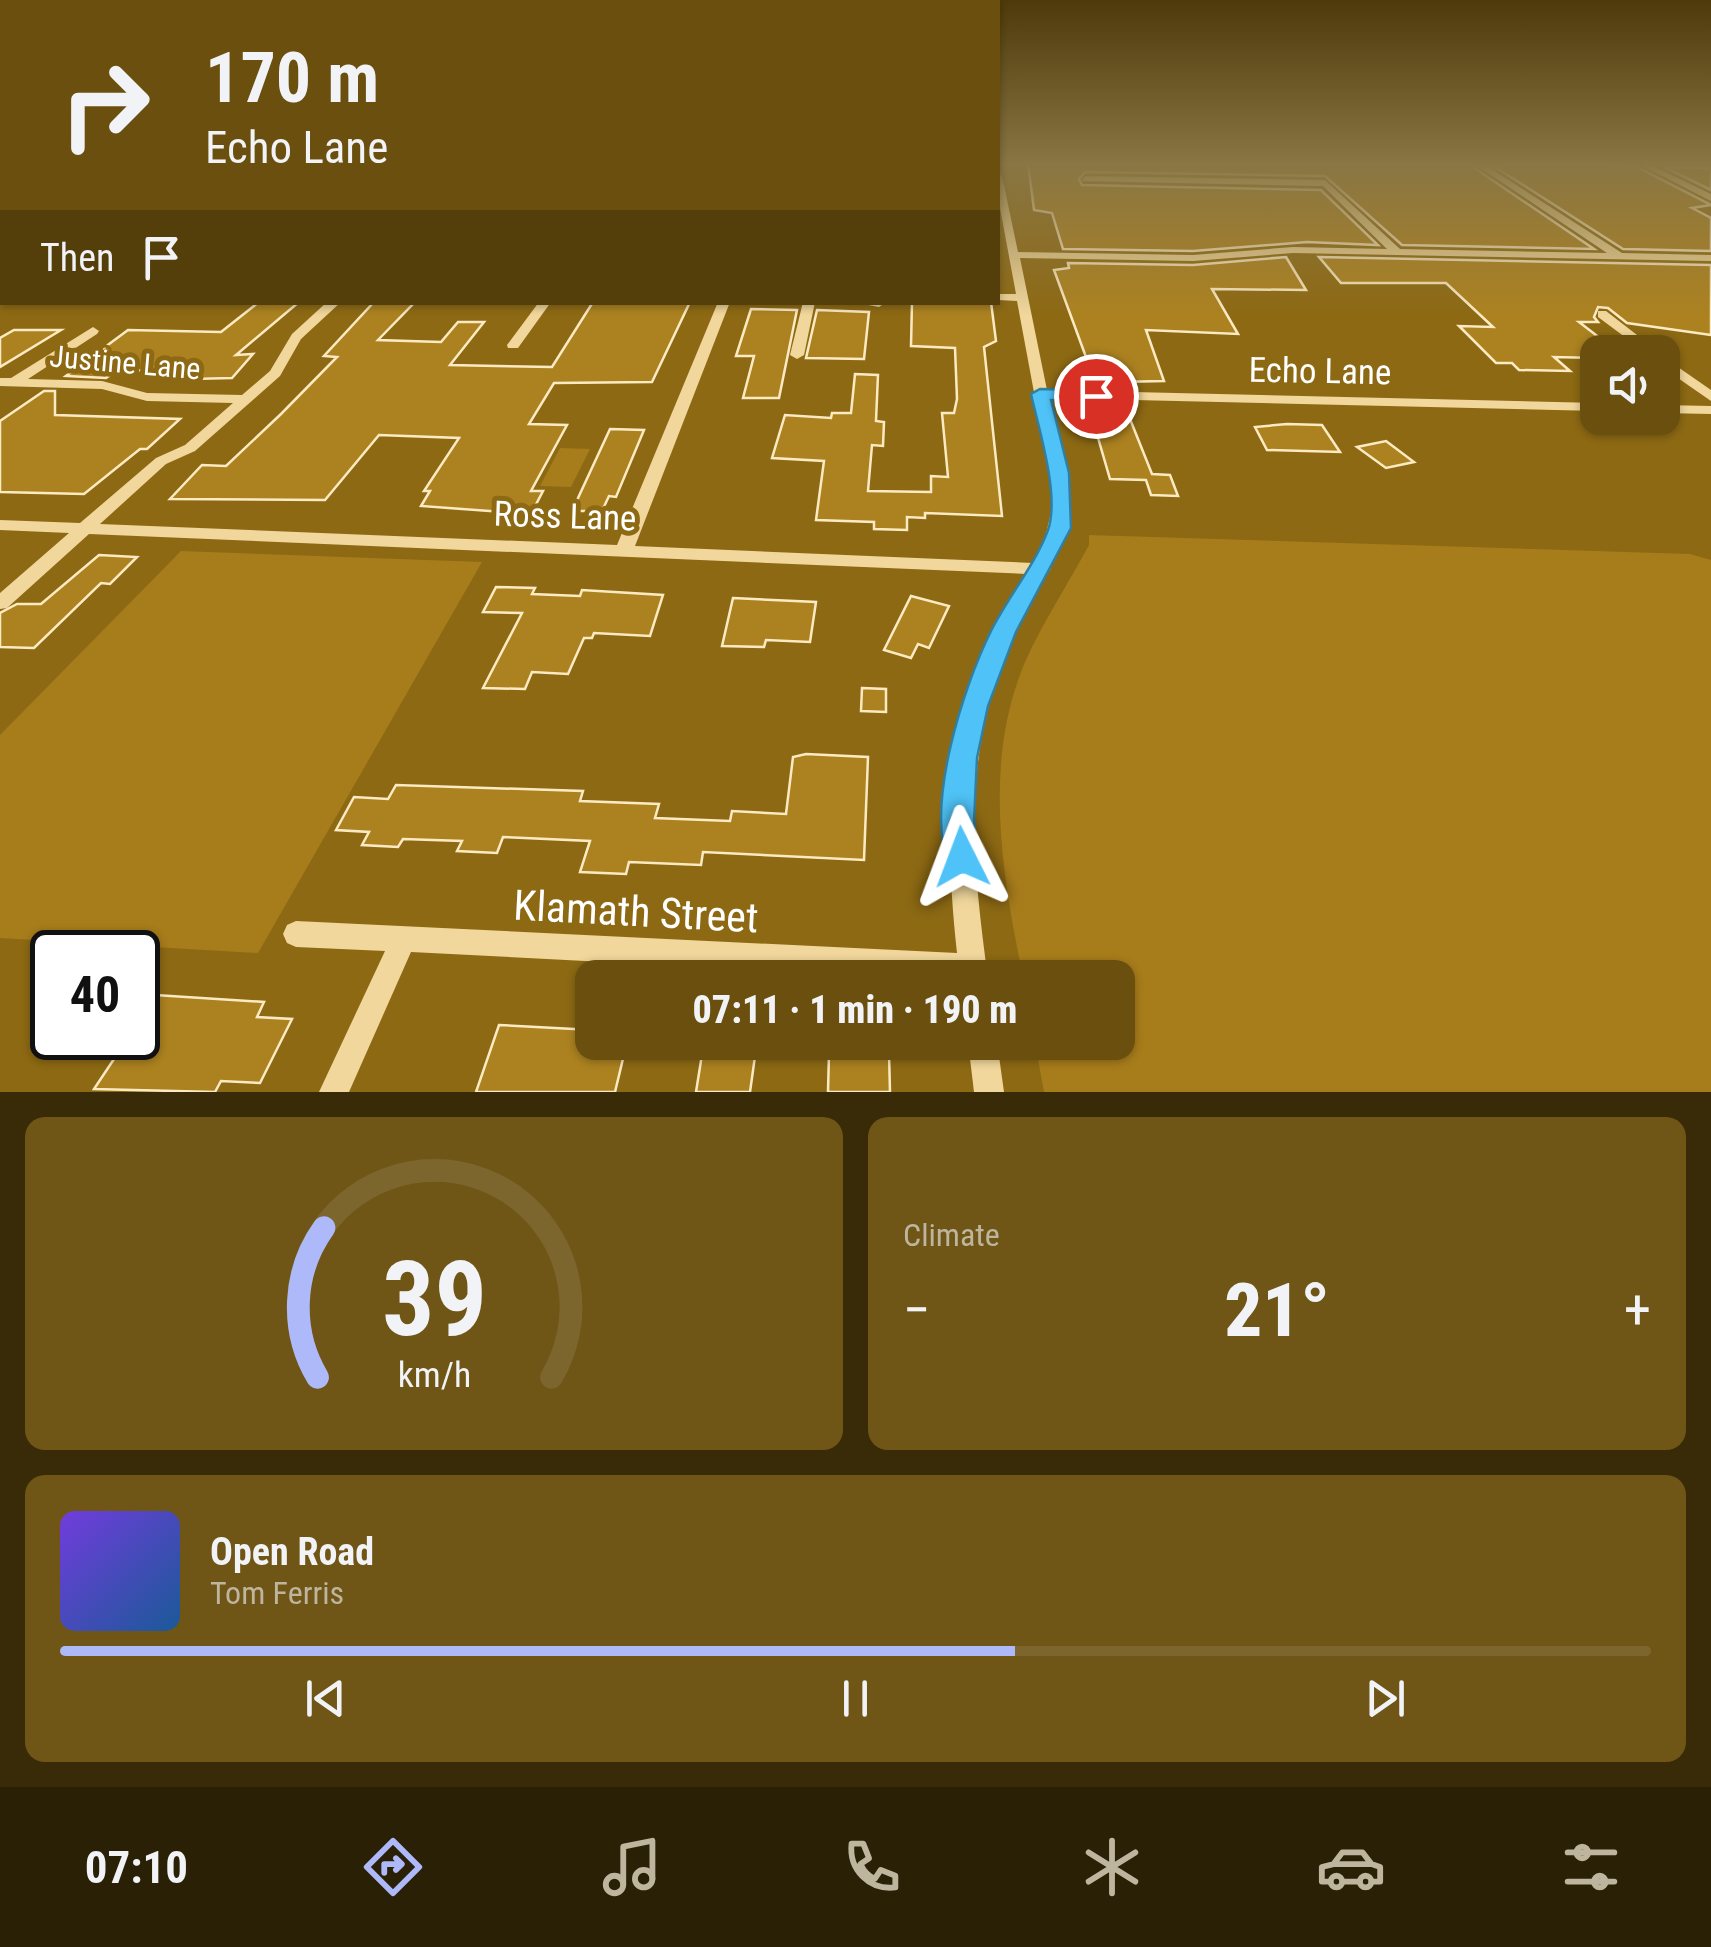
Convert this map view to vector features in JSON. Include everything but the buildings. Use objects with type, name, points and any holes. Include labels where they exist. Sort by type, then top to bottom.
[{"type":"street","points":[[972,960],[958,821],[962,758],[974,706],[1003,632],[1042,568],[1060,528],[1062,500],[1005,214]]},
{"type":"street","points":[[1357,214],[1396,251]]},
{"type":"street","points":[[1555,214],[1620,256]]},
{"type":"street","points":[[1013,255],[1184,258],[1286,250],[1711,258]]},
{"type":"street","points":[[1000,297],[1022,298]]},
{"type":"street","points":[[0,602],[161,461],[190,448],[245,400],[280,367],[296,337],[332,305]]},
{"type":"street","points":[[513,345],[543,305]]},
{"type":"street","points":[[624,551],[723,305]]},
{"type":"street","points":[[797,355],[808,305]]},
{"type":"street","points":[[1602,314],[1630,335]]},
{"type":"street","points":[[7,382],[93,331]]},
{"type":"street","points":[[1680,374],[1711,397]]},
{"type":"street","name":"Justine Lane","points":[[7,382],[102,385],[148,396],[245,400]]},
{"type":"street","name":"Echo Lane","points":[[1040,394],[1580,407]]},
{"type":"street","points":[[1680,409],[1711,410]]},
{"type":"street","name":"Ross Lane","points":[[0,525],[1042,568]]},
{"type":"street","name":"Klamath Street","points":[[296,934],[760,960]]},
{"type":"street","points":[[334,1092],[404,940]]},
{"type":"street","points":[[985,1060],[989,1092]]},
{"type":"shaded area","points":[[560,448],[590,449],[571,487],[540,486]]},
{"type":"shaded area","points":[[1089,535],[1690,554],[1711,560],[1711,1092],[1044,1092],[1038,1060],[1135,1060],[1135,960],[1020,960],[1003,852],[1001,767],[1016,685],[1033,645],[1089,545]]},
{"type":"shaded area","points":[[181,551],[482,562],[258,953],[160,947],[160,930],[30,930],[30,940],[0,938],[0,735]]},
{"type":"route","points":[[962,857],[958,821],[962,758],[974,706],[1003,632],[1042,568],[1060,528],[1059,473],[1040,394],[1096,396]]}]
